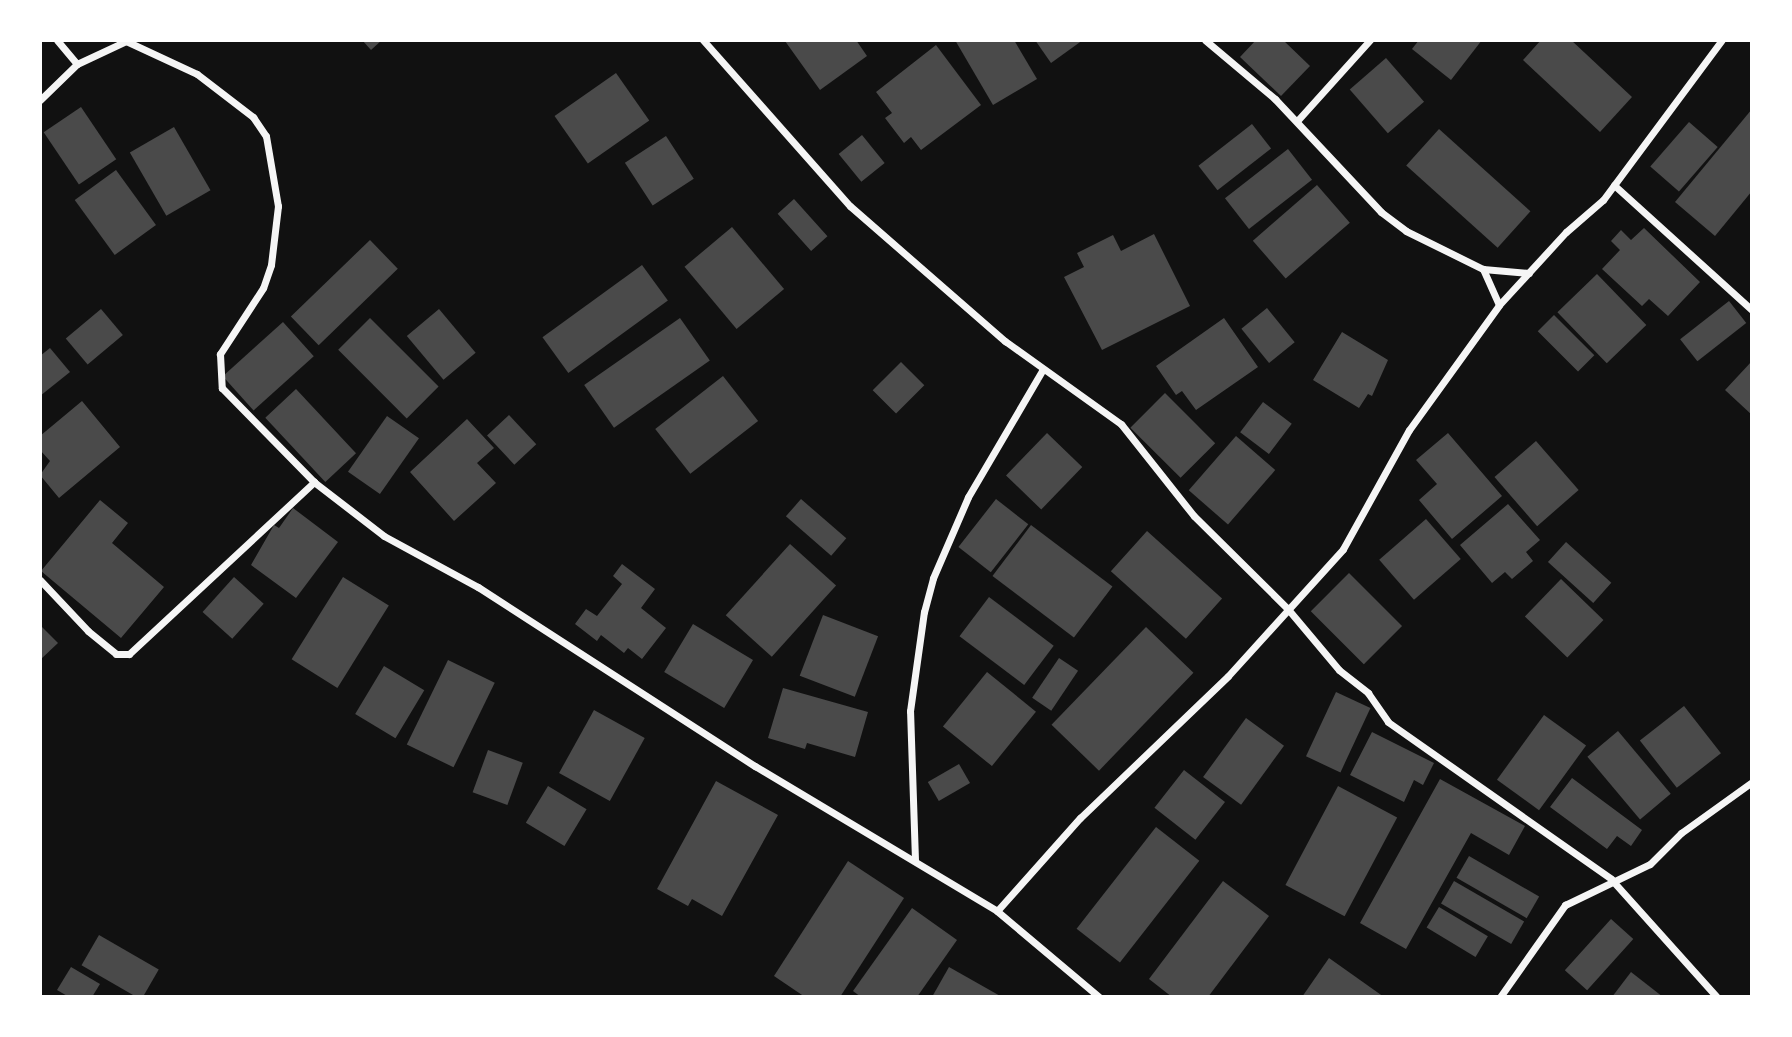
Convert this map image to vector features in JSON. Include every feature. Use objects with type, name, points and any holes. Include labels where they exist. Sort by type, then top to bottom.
[{"type":"street","points":[[57,40],[77,64]]},
{"type":"street","points":[[703,40],[850,206],[1043,369],[1121,424],[1194,516],[1287,608],[1339,670],[1368,693],[1388,722],[1611,879],[1717,997]]},
{"type":"street","points":[[1205,40],[1297,121],[1381,212],[1406,231],[1483,269],[1529,273]]},
{"type":"street","points":[[1297,121],[1370,40]]},
{"type":"street","points":[[997,911],[1080,818],[1228,676],[1343,549],[1409,430],[1499,305],[1614,185],[1722,40]]},
{"type":"street","points":[[40,100],[77,64],[126,41],[197,74],[253,117],[266,136],[278,206],[271,265],[263,288],[220,354],[222,388],[314,482],[384,536],[478,587],[755,766],[997,911],[1099,997]]},
{"type":"street","points":[[1614,185],[1752,310]]},
{"type":"street","points":[[1483,269],[1499,305]]},
{"type":"street","points":[[915,860],[911,711],[924,612],[933,578],[968,497],[1043,369]]},
{"type":"street","points":[[40,580],[88,631],[116,654],[130,654],[314,482]]},
{"type":"street","points":[[1500,997],[1565,905],[1611,879],[1650,864],[1681,833],[1752,782]]},
{"type":"building","points":[[362,40],[382,40],[371,50]]},
{"type":"building","points":[[856,40],[867,56],[820,90],[785,41]]},
{"type":"building","points":[[955,40],[1014,40],[1037,79],[993,105]]},
{"type":"building","points":[[1035,40],[1083,40],[1051,63]]},
{"type":"building","points":[[1256,40],[1283,40],[1310,66],[1281,96],[1240,57]]},
{"type":"building","points":[[1419,40],[1482,40],[1451,80],[1412,49]]},
{"type":"building","points":[[1541,40],[1571,40],[1632,97],[1600,132],[1523,60]]},
{"type":"building","points":[[936,45],[981,105],[921,150],[911,137],[904,143],[885,118],[892,113],[876,92]]},
{"type":"building","points":[[1386,58],[1424,102],[1388,133],[1350,89]]},
{"type":"building","points":[[616,73],[649,121],[588,164],[555,116]]},
{"type":"building","points":[[81,107],[116,159],[79,184],[44,132]]},
{"type":"building","points":[[1752,109],[1752,191],[1715,236],[1675,202]]},
{"type":"building","points":[[1689,122],[1718,147],[1679,191],[1650,167]]},
{"type":"building","points":[[1252,124],[1271,148],[1218,190],[1198,166]]},
{"type":"building","points":[[174,127],[210,190],[166,216],[130,152]]},
{"type":"building","points":[[1439,129],[1530,211],[1498,248],[1406,165]]},
{"type":"building","points":[[862,135],[885,163],[861,182],[839,154]]},
{"type":"building","points":[[666,136],[694,179],[653,205],[625,163]]},
{"type":"building","points":[[1288,149],[1312,180],[1249,229],[1225,198]]},
{"type":"building","points":[[116,170],[156,225],[115,255],[75,200]]},
{"type":"building","points":[[1317,185],[1350,223],[1286,279],[1253,241]]},
{"type":"building","points":[[794,199],[827,236],[811,251],[778,214]]},
{"type":"building","points":[[732,227],[784,289],[737,329],[685,267]]},
{"type":"building","points":[[1644,228],[1700,282],[1668,316],[1649,299],[1642,306],[1602,269],[1620,250],[1611,241],[1621,230],[1631,240]]},
{"type":"building","points":[[1154,234],[1190,306],[1102,350],[1064,277],[1084,267],[1077,253],[1113,235],[1121,251]]},
{"type":"building","points":[[370,240],[398,269],[319,345],[291,316]]},
{"type":"building","points":[[642,265],[668,301],[568,373],[542,337]]},
{"type":"building","points":[[1597,274],[1646,325],[1607,363],[1557,312]]},
{"type":"building","points":[[1729,301],[1746,323],[1697,361],[1680,339]]},
{"type":"building","points":[[1267,308],[1295,342],[1269,363],[1241,329]]},
{"type":"building","points":[[101,309],[123,335],[88,365],[66,339]]},
{"type":"building","points":[[439,309],[476,353],[443,380],[407,336]]},
{"type":"building","points":[[1554,315],[1594,355],[1578,372],[1538,331]]},
{"type":"building","points":[[370,318],[439,387],[407,418],[338,350]]},
{"type":"building","points":[[680,318],[710,361],[614,428],[584,385]]},
{"type":"building","points":[[1224,318],[1258,367],[1196,410],[1182,391],[1176,395],[1156,366]]},
{"type":"building","points":[[283,322],[314,356],[254,410],[223,376]]},
{"type":"building","points":[[1342,332],[1388,360],[1372,396],[1368,394],[1359,408],[1313,380]]},
{"type":"building","points":[[50,348],[70,372],[40,396],[40,356]]},
{"type":"building","points":[[1752,361],[1752,415],[1725,390]]},
{"type":"building","points":[[901,362],[924,385],[896,414],[873,390]]},
{"type":"building","points":[[723,376],[758,421],[690,474],[655,429]]},
{"type":"building","points":[[296,389],[356,453],[325,482],[265,418]]},
{"type":"building","points":[[1165,393],[1215,443],[1181,478],[1130,428]]},
{"type":"building","points":[[82,401],[120,447],[59,498],[40,475],[50,461],[40,450],[40,436]]},
{"type":"building","points":[[1263,402],[1292,424],[1269,454],[1240,432]]},
{"type":"building","points":[[509,415],[536,444],[514,465],[487,435]]},
{"type":"building","points":[[387,416],[419,438],[380,494],[348,472]]},
{"type":"building","points":[[467,419],[494,448],[477,463],[496,483],[454,521],[410,472]]},
{"type":"building","points":[[1047,433],[1082,467],[1041,509],[1006,475]]},
{"type":"building","points":[[1448,433],[1502,496],[1452,539],[1419,500],[1437,484],[1416,460]]},
{"type":"building","points":[[1236,436],[1275,470],[1228,524],[1189,490]]},
{"type":"building","points":[[1536,441],[1579,490],[1537,526],[1494,477]]},
{"type":"building","points":[[801,499],[846,538],[831,556],[786,516]]},
{"type":"building","points":[[996,499],[1028,524],[991,572],[958,547]]},
{"type":"building","points":[[100,500],[128,523],[112,543],[164,587],[121,638],[41,571]]},
{"type":"building","points":[[1508,504],[1540,540],[1526,552],[1533,561],[1512,579],[1505,572],[1492,583],[1460,545]]},
{"type":"building","points":[[293,508],[338,542],[296,598],[251,565],[274,525],[279,528]]},
{"type":"building","points":[[1426,519],[1461,559],[1414,600],[1379,560]]},
{"type":"building","points":[[1031,525],[1112,586],[1074,637],[992,576]]},
{"type":"building","points":[[1147,531],[1222,599],[1186,639],[1111,571]]},
{"type":"building","points":[[1566,542],[1611,583],[1593,603],[1548,562]]},
{"type":"building","points":[[790,544],[836,585],[772,657],[726,615]]},
{"type":"building","points":[[622,564],[655,589],[641,608],[666,628],[642,659],[628,648],[624,653],[601,635],[597,641],[575,624],[586,609],[597,616],[622,584],[613,576]]},
{"type":"building","points":[[1349,573],[1402,626],[1364,664],[1311,611]]},
{"type":"building","points":[[234,577],[264,604],[232,639],[203,612]]},
{"type":"building","points":[[343,577],[389,606],[337,688],[292,659]]},
{"type":"building","points":[[1561,579],[1603,620],[1567,657],[1525,616]]},
{"type":"building","points":[[989,597],[1054,646],[1024,685],[960,636]]},
{"type":"building","points":[[823,615],[878,636],[855,697],[800,676]]},
{"type":"building","points":[[693,624],[753,660],[724,708],[664,672]]},
{"type":"building","points":[[40,625],[58,643],[40,660]]},
{"type":"building","points":[[1146,627],[1193,673],[1099,771],[1052,725]]},
{"type":"building","points":[[1059,658],[1078,671],[1051,711],[1032,698]]},
{"type":"building","points":[[448,660],[495,683],[454,767],[407,744]]},
{"type":"building","points":[[384,666],[424,690],[395,738],[355,714]]},
{"type":"building","points":[[987,672],[1036,712],[992,766],[943,726]]},
{"type":"building","points":[[783,688],[868,712],[855,757],[807,743],[805,749],[768,738]]},
{"type":"building","points":[[1336,692],[1370,708],[1340,772],[1306,756]]},
{"type":"building","points":[[1684,706],[1721,753],[1677,788],[1640,740]]},
{"type":"building","points":[[594,710],[645,738],[610,801],[559,773]]},
{"type":"building","points":[[1544,715],[1586,746],[1539,810],[1497,780]]},
{"type":"building","points":[[1246,718],[1284,746],[1241,805],[1203,777]]},
{"type":"building","points":[[1618,731],[1671,794],[1640,820],[1587,757]]},
{"type":"building","points":[[1372,732],[1434,763],[1423,785],[1414,780],[1404,802],[1350,775]]},
{"type":"building","points":[[488,750],[523,763],[507,805],[473,792]]},
{"type":"building","points":[[959,764],[970,783],[939,801],[928,782]]},
{"type":"building","points":[[1184,770],[1225,802],[1195,840],[1154,808]]},
{"type":"building","points":[[1572,778],[1642,830],[1631,846],[1617,836],[1607,849],[1550,807]]},
{"type":"building","points":[[1440,779],[1525,826],[1509,855],[1471,833],[1406,949],[1360,923]]},
{"type":"building","points":[[716,781],[778,815],[722,916],[692,899],[688,906],[657,889]]},
{"type":"building","points":[[548,786],[587,809],[564,846],[526,823]]},
{"type":"building","points":[[1338,786],[1397,817],[1345,916],[1285,885]]},
{"type":"building","points":[[1156,827],[1199,861],[1120,963],[1077,929]]},
{"type":"building","points":[[1469,856],[1539,896],[1527,918],[1456,878]]},
{"type":"building","points":[[848,861],[904,898],[840,997],[805,997],[774,976]]},
{"type":"building","points":[[1223,881],[1269,916],[1208,997],[1172,997],[1149,979]]},
{"type":"building","points":[[1454,881],[1524,921],[1511,944],[1441,904]]},
{"type":"building","points":[[1439,907],[1488,936],[1475,957],[1427,928]]},
{"type":"building","points":[[912,908],[957,940],[917,997],[861,997],[853,991]]},
{"type":"building","points":[[1611,919],[1633,939],[1587,990],[1565,970]]},
{"type":"building","points":[[99,935],[159,970],[143,997],[136,997],[82,965]]},
{"type":"building","points":[[1329,958],[1384,997],[1302,997]]},
{"type":"building","points":[[71,967],[100,984],[92,997],[69,997],[57,990]]},
{"type":"building","points":[[949,967],[1002,997],[932,997]]},
{"type":"building","points":[[1631,972],[1663,997],[1612,997]]}]
